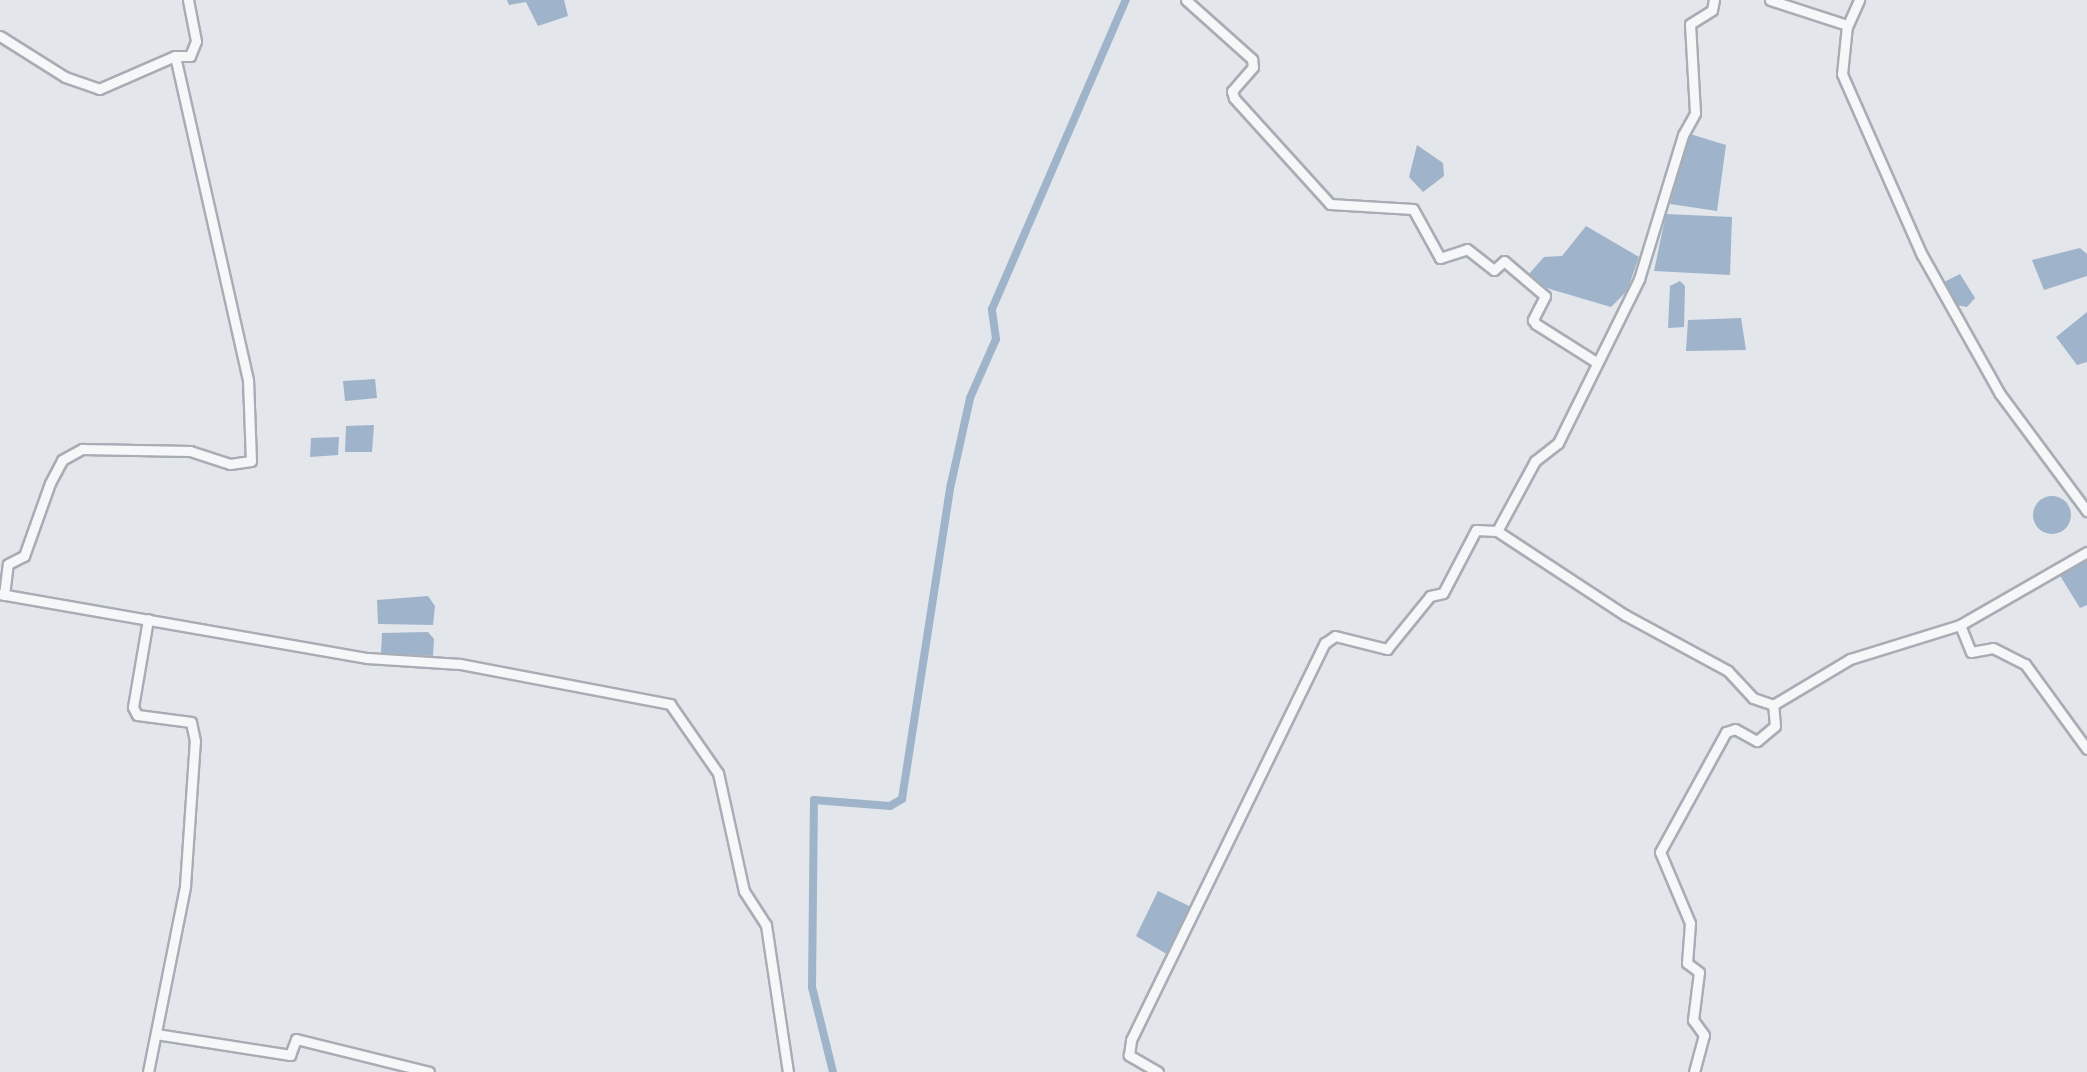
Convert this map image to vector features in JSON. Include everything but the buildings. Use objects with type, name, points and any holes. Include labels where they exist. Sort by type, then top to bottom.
[{"type":"street","points":[[0,36],[86,87],[99,89],[146,73],[175,56],[190,56],[195,50],[188,0]]},
{"type":"street","points":[[1186,0],[1252,59],[1253,67],[1232,91],[1234,98],[1330,204],[1413,209],[1440,258],[1467,249],[1494,270],[1504,261],[1545,296],[1533,321],[1596,362]]},
{"type":"street","points":[[1497,531],[1535,461],[1558,443],[1639,279],[1683,135],[1695,113],[1690,24],[1712,10],[1714,0]]},
{"type":"street","points":[[1770,0],[1847,27]]},
{"type":"street","points":[[1859,0],[1847,27],[1842,74],[1922,255],[2000,394],[2087,511]]},
{"type":"street","points":[[175,56],[248,380],[251,461],[230,465],[190,451],[82,449],[62,460],[50,483],[24,556],[8,564],[2,595],[367,658],[460,663],[676,708],[718,773],[744,891],[765,925],[788,1072]]},
{"type":"street","points":[[1158,1072],[1129,1055],[1131,1040],[1326,643],[1335,636],[1387,649],[1430,596],[1443,593],[1476,530],[1497,531],[1625,615],[1728,671],[1753,698],[1773,705]]},
{"type":"street","points":[[1773,705],[1850,659],[1960,625],[2087,552]]},
{"type":"street","points":[[148,620],[133,707],[137,715],[187,720],[195,733],[185,886],[148,1072]]},
{"type":"street","points":[[1960,625],[1971,652],[1993,648],[2025,664],[2087,749]]},
{"type":"street","points":[[1694,1072],[1704,1035],[1693,1020],[1699,972],[1687,963],[1690,923],[1659,852],[1726,732],[1735,729],[1757,741],[1775,726],[1773,705]]},
{"type":"street","points":[[156,1034],[290,1055],[296,1039],[429,1072]]},
{"type":"water","points":[[507,0],[564,0],[568,16],[538,26],[526,2],[509,5]]},
{"type":"water","points":[[1690,134],[1726,145],[1717,211],[1670,204]]},
{"type":"water","points":[[1417,145],[1443,163],[1444,176],[1423,192],[1409,177]]},
{"type":"water","points":[[1666,214],[1732,217],[1730,275],[1654,271]]},
{"type":"water","points":[[1586,226],[1639,257],[1627,291],[1611,307],[1543,287],[1529,274],[1544,257],[1562,256]]},
{"type":"water","points":[[2080,248],[2087,254],[2087,276],[2044,290],[2032,260]]},
{"type":"water","points":[[1960,274],[1975,298],[1967,307],[1956,305],[1944,282]]},
{"type":"water","points":[[1680,281],[1685,286],[1684,327],[1668,328],[1670,286]]},
{"type":"water","points":[[2087,312],[2087,362],[2077,365],[2056,337]]},
{"type":"water","points":[[1741,318],[1746,350],[1686,351],[1688,320]]},
{"type":"water","points":[[375,379],[377,398],[345,401],[343,381]]},
{"type":"water","points":[[374,425],[372,452],[345,452],[346,426]]},
{"type":"water","points":[[339,437],[338,455],[310,457],[311,438]]},
{"type":"water","points":[[2052,496],[2065,502],[2071,515],[2065,528],[2052,534],[2039,528],[2033,515],[2039,502]]},
{"type":"water","points":[[2087,557],[2087,605],[2080,608],[2059,574]]},
{"type":"water","points":[[428,596],[435,606],[433,625],[378,624],[377,600]]},
{"type":"water","points":[[428,632],[434,639],[433,656],[381,653],[382,633]]},
{"type":"water","points":[[1158,891],[1191,907],[1170,956],[1136,936]]},
{"type":"waterway","points":[[833,1072],[812,987],[814,800],[890,806],[902,799],[951,484],[970,398],[996,339],[992,309],[1126,0]]}]
